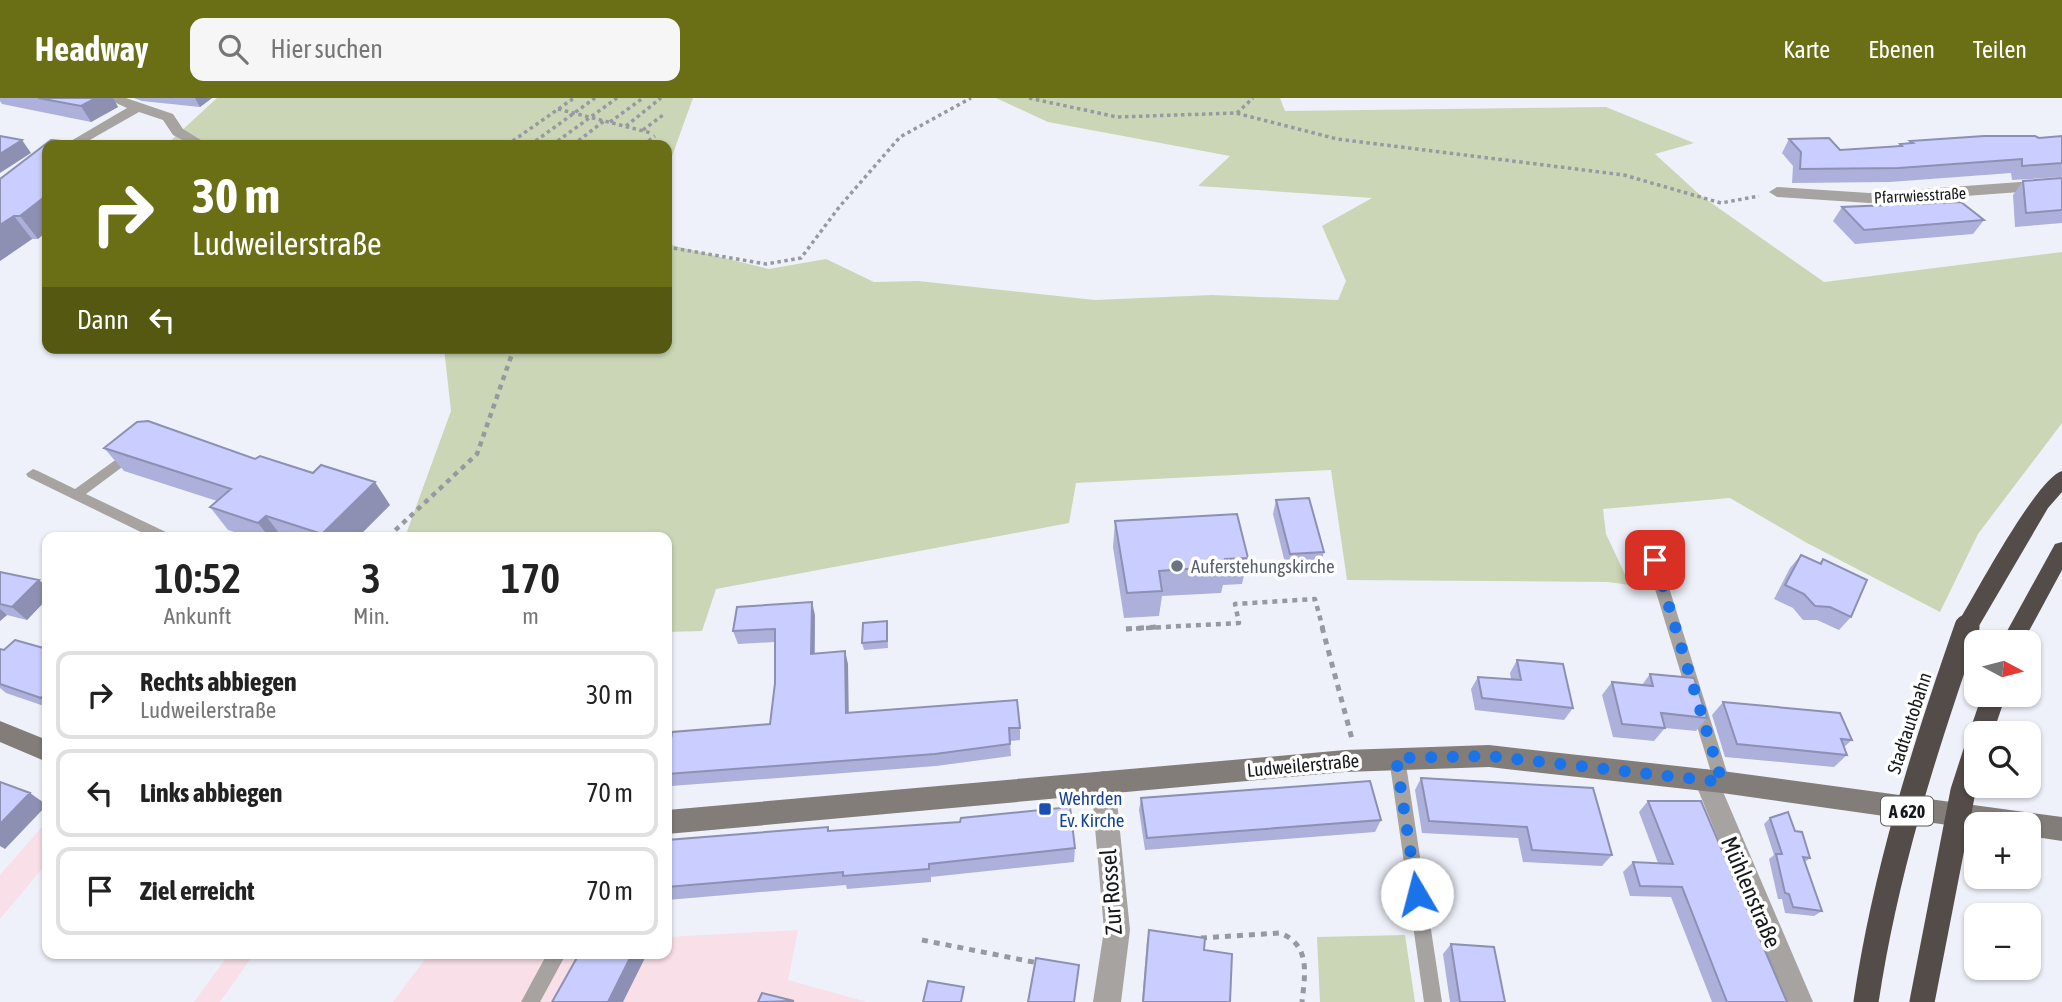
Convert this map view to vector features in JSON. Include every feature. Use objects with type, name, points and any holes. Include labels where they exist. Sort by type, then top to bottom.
[{"type":"highway","name":"Stadtautobahn","points":[[1866,1002],[1873,951],[1916,773],[1968,625],[2041,503],[2062,478]]},
{"type":"highway","points":[[2019,630],[2062,550]]},
{"type":"highway","name":"A 620","points":[[1922,1002],[1964,788]]},
{"type":"main road","points":[[0,731],[42,747]]},
{"type":"main road","name":"Ludweilerstraße","points":[[672,822],[1358,760],[1489,756],[1714,781],[2062,830]]},
{"type":"street","points":[[112,98],[168,117],[178,132],[193,140]]},
{"type":"street","points":[[80,140],[138,107]]},
{"type":"street","name":"Pfarrwiesstraße","points":[[1777,192],[1869,198],[2062,184]]},
{"type":"street","name":"Mühlenstraße","points":[[1714,781],[1799,1002]]},
{"type":"street","name":"Zur Rossel","points":[[1102,782],[1117,930],[1107,1002]]},
{"type":"lane","points":[[77,494],[142,445]]},
{"type":"lane","points":[[33,474],[153,532]]},
{"type":"lane","points":[[1648,543],[1714,781]]},
{"type":"lane","points":[[1396,758],[1433,1002]]},
{"type":"lane","points":[[530,1002],[554,959]]},
{"type":"path","points":[[514,140],[574,98]]},
{"type":"path","points":[[537,140],[595,98]]},
{"type":"path","points":[[559,140],[617,98]]},
{"type":"path","points":[[580,140],[643,98]]},
{"type":"path","points":[[625,126],[661,98]]},
{"type":"path","points":[[672,248],[766,264],[801,258],[839,206],[900,137],[971,98]]},
{"type":"path","points":[[1029,98],[1117,117],[1236,113],[1336,139],[1624,175],[1721,203],[1777,192]]},
{"type":"path","points":[[1236,113],[1253,98]]},
{"type":"path","points":[[558,109],[653,134],[648,140]]},
{"type":"path","points":[[643,131],[663,115]]},
{"type":"path","points":[[393,532],[477,454],[512,354]]},
{"type":"path","points":[[1125,629],[1239,623],[1235,604],[1315,598],[1358,760]]},
{"type":"path","points":[[1199,938],[1280,933],[1292,936],[1301,944],[1304,956],[1302,1002]]},
{"type":"path","points":[[922,940],[1043,964]]},
{"type":"shaded area","points":[[42,827],[42,869],[0,919],[0,875]]},
{"type":"shaded area","points":[[798,930],[788,980],[867,1002],[623,1002],[644,959],[672,959],[672,937]]},
{"type":"shaded area","points":[[225,959],[250,959],[220,1002],[194,1002]]},
{"type":"shaded area","points":[[425,959],[576,959],[566,978],[567,1002],[393,1002]]},
{"type":"green space","points":[[217,98],[693,98],[672,156],[672,140],[171,140]]},
{"type":"green space","points":[[996,98],[1280,98],[1285,111],[1606,107],[1694,143],[1655,154],[1700,195],[1824,282],[2062,252],[2062,423],[1978,534],[1940,612],[1807,543],[1730,498],[1603,509],[1606,534],[1630,585],[1608,582],[1347,580],[1331,470],[1076,483],[1069,523],[716,589],[702,631],[672,632],[672,532],[407,532],[451,411],[445,354],[672,354],[672,245],[769,269],[826,259],[874,282],[918,281],[1095,300],[1212,295],[1338,300],[1346,281],[1322,226],[1372,198],[1198,186],[1230,156],[1048,122]]},
{"type":"green space","points":[[1405,935],[1415,1002],[1320,1002],[1317,937]]},
{"type":"building","points":[[38,98],[96,98],[81,106]]},
{"type":"building","points":[[0,136],[22,140],[0,154]]},
{"type":"building","points":[[1984,136],[2062,136],[2062,163],[2022,166],[2022,159],[1899,168],[1800,169],[1801,152],[1789,139],[1829,138],[1840,150],[1902,146],[1900,144],[1913,143],[1910,141]]},
{"type":"building","points":[[42,147],[42,199],[20,216],[14,216],[0,225],[0,179]]},
{"type":"building","points":[[2062,178],[2062,210],[2026,213],[2023,181]]},
{"type":"building","points":[[1961,202],[1984,220],[1864,230],[1842,207]]},
{"type":"building","points":[[148,421],[255,459],[260,456],[313,473],[321,465],[375,482],[324,532],[316,532],[266,516],[258,523],[210,507],[231,489],[104,448],[137,422]]},
{"type":"building","points":[[1309,498],[1324,552],[1290,554],[1276,500]]},
{"type":"building","points":[[1237,514],[1248,558],[1225,559],[1227,566],[1159,571],[1162,591],[1127,593],[1115,521]]},
{"type":"building","points":[[1801,555],[1821,564],[1823,559],[1867,580],[1851,617],[1830,607],[1815,606],[1804,594],[1785,585]]},
{"type":"building","points":[[0,572],[39,580],[12,607],[0,604]]},
{"type":"building","points":[[812,602],[811,654],[845,651],[846,713],[1017,700],[1020,728],[1009,728],[1010,744],[935,754],[672,774],[672,732],[770,724],[775,683],[775,629],[733,631],[737,607]]},
{"type":"building","points":[[887,621],[887,641],[862,643],[863,623]]},
{"type":"building","points":[[15,640],[42,648],[41,698],[0,684],[0,649],[4,650]]},
{"type":"building","points":[[1517,660],[1563,664],[1573,708],[1482,698],[1478,677],[1521,680]]},
{"type":"building","points":[[1650,674],[1694,678],[1707,718],[1661,713],[1665,728],[1622,724],[1612,682],[1653,686]]},
{"type":"building","points":[[1723,702],[1840,713],[1852,740],[1841,739],[1847,755],[1737,744]]},
{"type":"building","points":[[1421,778],[1593,788],[1612,855],[1532,850],[1527,827],[1429,821]]},
{"type":"building","points":[[1370,781],[1381,820],[1147,838],[1141,798]]},
{"type":"building","points":[[0,782],[30,793],[0,824]]},
{"type":"building","points":[[1648,801],[1701,801],[1787,1002],[1727,1002],[1682,887],[1640,886],[1633,862],[1673,864]]},
{"type":"building","points":[[1070,807],[1075,848],[929,864],[929,869],[843,876],[843,872],[672,887],[672,840],[828,827],[828,831],[960,822],[961,818]]},
{"type":"building","points":[[1788,812],[1795,831],[1802,832],[1810,858],[1803,857],[1822,911],[1793,907],[1789,894],[1785,893],[1776,854],[1782,854],[1770,818]]},
{"type":"building","points":[[1149,930],[1205,938],[1204,950],[1232,954],[1230,1002],[1143,1002]]},
{"type":"building","points":[[1451,944],[1494,947],[1505,1002],[1460,1002]]},
{"type":"building","points":[[1036,958],[1079,965],[1074,1002],[1028,1002]]},
{"type":"building","points":[[576,959],[630,959],[608,1002],[552,1002]]},
{"type":"building","points":[[928,981],[964,987],[961,1002],[923,1002]]},
{"type":"building","points":[[762,993],[794,1001],[758,1002]]},
{"type":"place","name":"Auferstehungskirche","points":[[1177,566]]},
{"type":"place","name":"Wehrden Ev. Kirche","points":[[1045,809]]},
{"type":"route","points":[[1417,894],[1396,758],[1489,756],[1722,782],[1655,560]]}]
